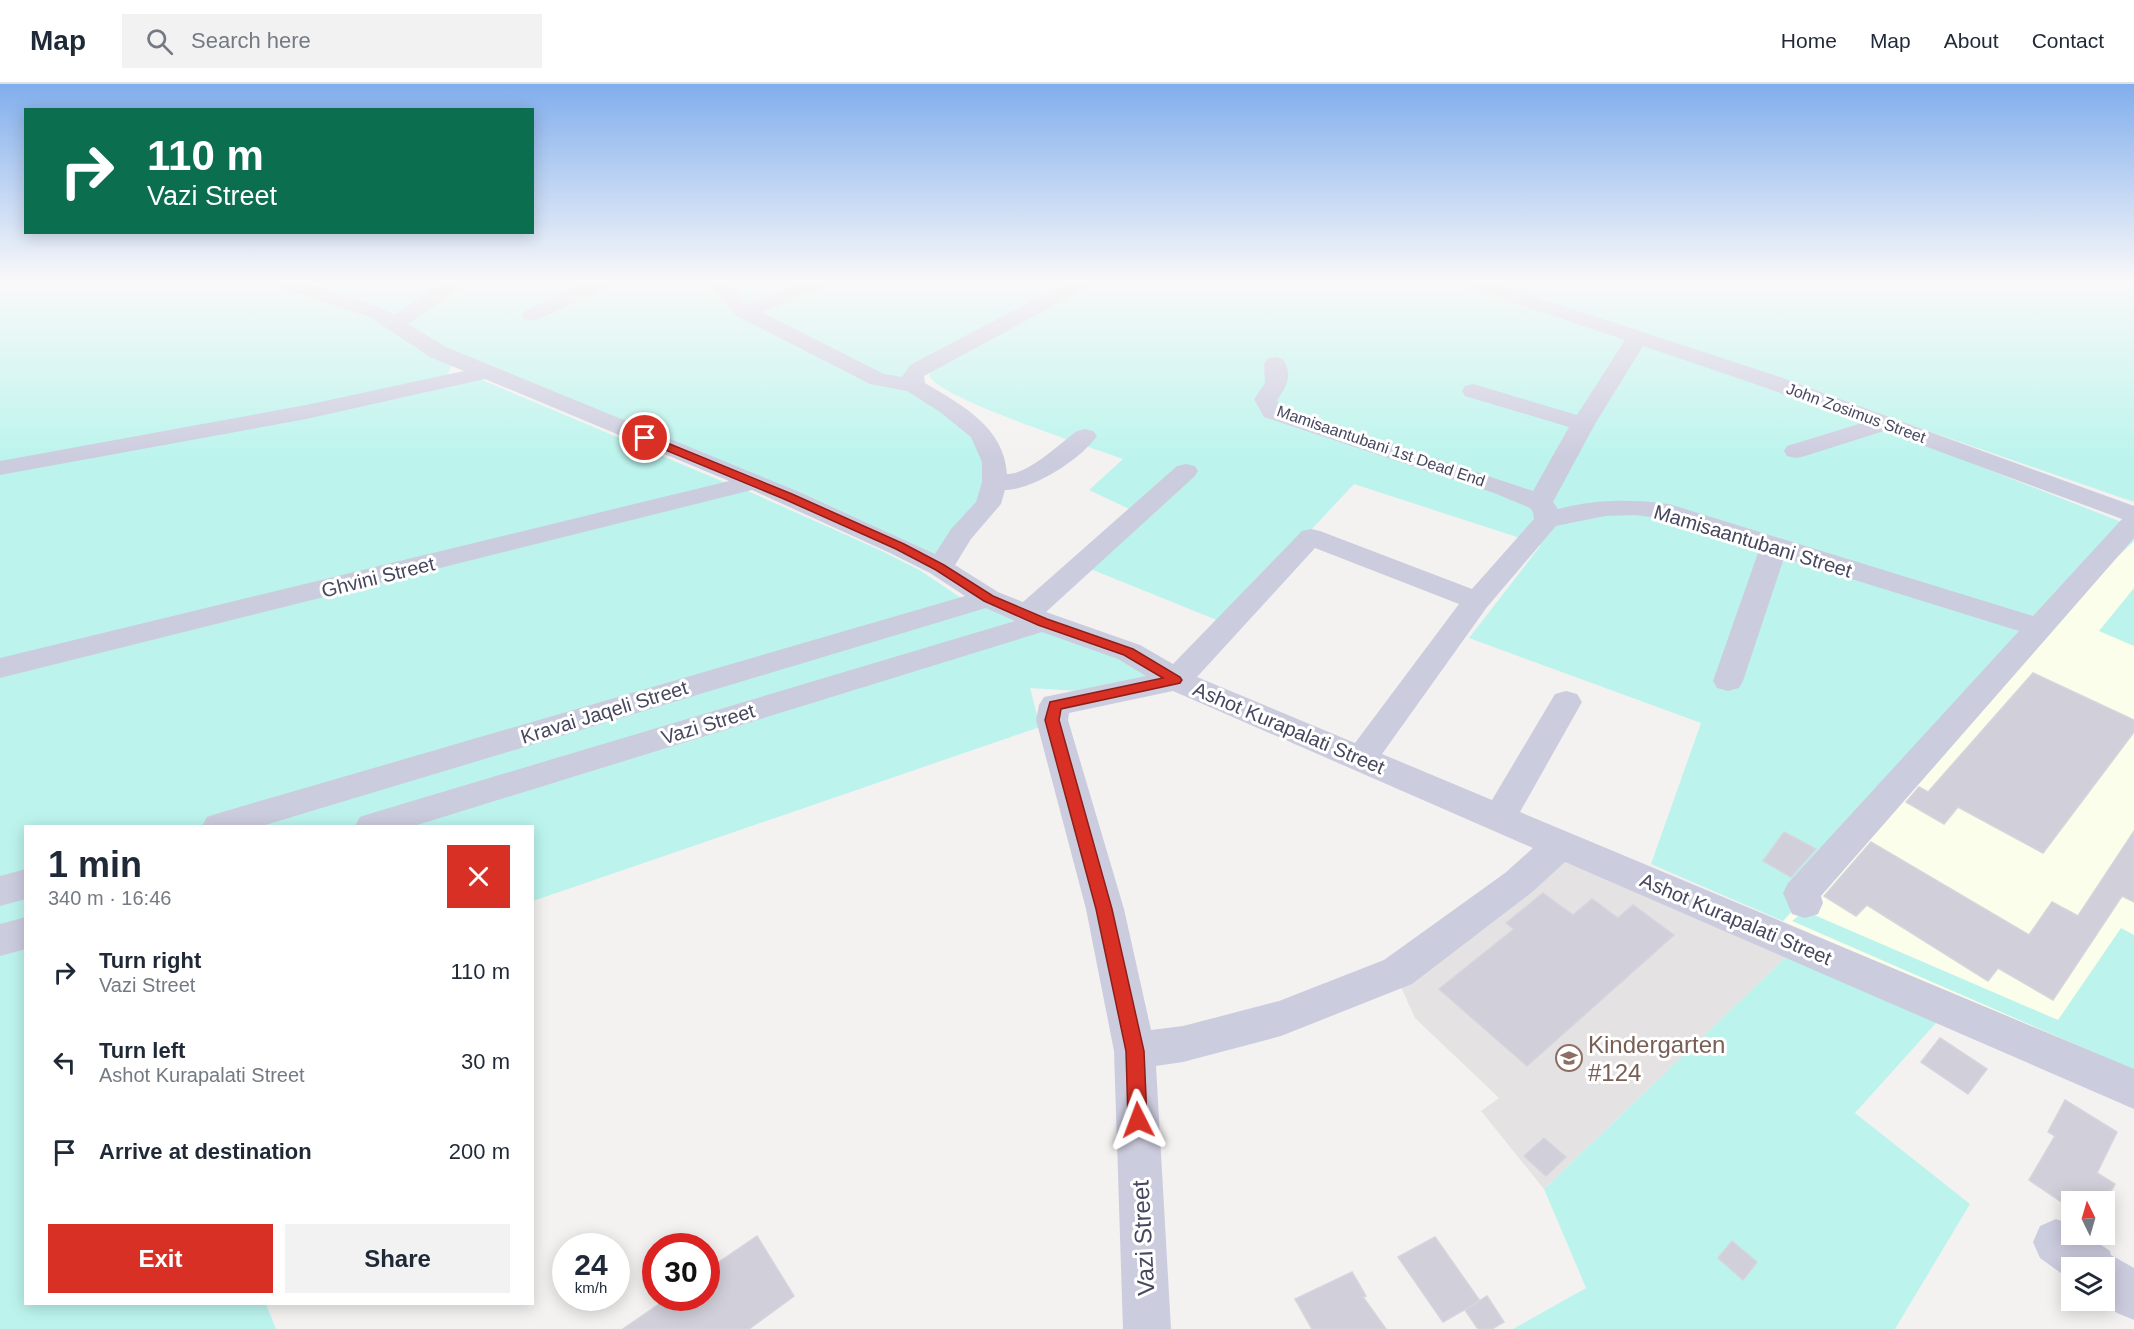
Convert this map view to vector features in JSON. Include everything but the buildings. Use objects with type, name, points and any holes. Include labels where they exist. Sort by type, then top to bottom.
[{"type":"street","name":"Ashot Kurapalati Street","points":[[421,341],[438,352],[754,482],[900,547],[940,567],[988,598],[1034,618],[1129,652],[1176,680],[2134,1089]]},
{"type":"street","points":[[801,341],[878,380],[914,386],[948,407],[982,434],[994,462],[995,482],[988,504],[960,536],[940,567]]},
{"type":"street","points":[[914,386],[913,375],[918,370],[972,341]]},
{"type":"street","points":[[1361,759],[1543,511],[1583,424],[1635,341]]},
{"type":"street","name":"John Zosimus Street","points":[[1646,341],[1887,423],[2134,515]]},
{"type":"street","name":"Mamisaantubani 1st Dead End","points":[[1275,364],[1278,377],[1276,388],[1265,399],[1272,412],[1503,488],[1543,511]]},
{"type":"street","points":[[0,468],[342,405],[421,389],[488,372]]},
{"type":"street","points":[[1473,391],[1583,424]]},
{"type":"street","points":[[1796,452],[1887,423]]},
{"type":"street","points":[[995,482],[1017,482],[1039,472],[1085,436]]},
{"type":"street","points":[[1034,618],[1186,471]]},
{"type":"street","name":"Ghvini Street","points":[[0,668],[411,569],[754,482]]},
{"type":"street","name":"Mamisaantubani Street","points":[[1543,511],[1576,512],[1635,507],[1669,512],[2040,628]]},
{"type":"street","points":[[1805,903],[1801,893],[2134,522]]},
{"type":"street","points":[[1176,680],[1311,537],[1477,601]]},
{"type":"street","points":[[1728,681],[1774,546]]},
{"type":"street","name":"Kravai Jaqeli Street","points":[[222,825],[988,598]]},
{"type":"street","name":"Vazi Street","points":[[375,825],[1034,618]]},
{"type":"street","name":"Vazi Street","points":[[1147,1329],[1135,1051],[1104,909],[1052,720],[1055,705],[1176,680]]},
{"type":"street","points":[[1500,818],[1566,702]]},
{"type":"street","points":[[1135,1051],[1183,1044],[1281,1018],[1398,972],[1518,883],[1561,844]]},
{"type":"street","points":[[0,891],[24,885]]},
{"type":"street","points":[[0,940],[24,934]]},
{"type":"street","points":[[2056,1242],[2077,1257]]},
{"type":"street","points":[[2115,1283],[2134,1296]]},
{"type":"shaded area","points":[[0,341],[975,341],[913,375],[982,434],[995,482],[940,567],[454,360],[445,381],[0,468]]},
{"type":"shaded area","points":[[981,341],[1633,341],[1852,416],[2134,527],[2134,541],[2093,580],[1783,921],[1651,864],[1701,723],[1469,638],[1541,545],[1354,484],[1224,623],[1088,568],[1144,516],[1089,490],[1123,459],[960,397],[940,386],[929,376],[932,367]]},
{"type":"shaded area","points":[[1667,341],[2134,341],[2134,502]]},
{"type":"shaded area","points":[[475,377],[731,485],[0,664],[0,471]]},
{"type":"shaded area","points":[[741,488],[882,551],[921,571],[967,602],[209,825],[24,825],[24,880],[0,887],[0,671]]},
{"type":"shaded area","points":[[2134,541],[2134,1073],[1783,921],[2093,580]]},
{"type":"shaded area","points":[[2134,588],[2134,646],[2099,631]]},
{"type":"shaded area","points":[[988,598],[1043,622],[375,825],[222,825]]},
{"type":"shaded area","points":[[1055,628],[1127,661],[1152,677],[1094,692],[1030,688],[1040,727],[534,901],[534,825],[396,825],[945,656]]},
{"type":"shaded area","name":"Kindergarten #124","points":[[1565,862],[1788,955],[1544,1189],[1481,1111],[1499,1098],[1415,1018],[1400,985]]},
{"type":"shaded area","points":[[24,884],[24,933],[0,940],[0,891]]},
{"type":"shaded area","points":[[1805,911],[2058,1020],[2121,928],[2134,935],[2134,1070],[1792,921]]},
{"type":"shaded area","points":[[24,940],[24,1305],[266,1305],[276,1329],[0,1329],[0,948]]},
{"type":"shaded area","points":[[1788,955],[1945,1013],[1855,1113],[1970,1204],[1895,1329],[1513,1329],[1586,1288],[1544,1189]]},
{"type":"place","name":"Kindergarten #124","points":[[1569,1058]]},
{"type":"route","points":[[645,438],[788,496],[900,547],[940,567],[988,598],[1043,622],[1129,652],[1176,680],[1055,705],[1052,720],[1104,909],[1135,1051],[1138,1120]]}]
